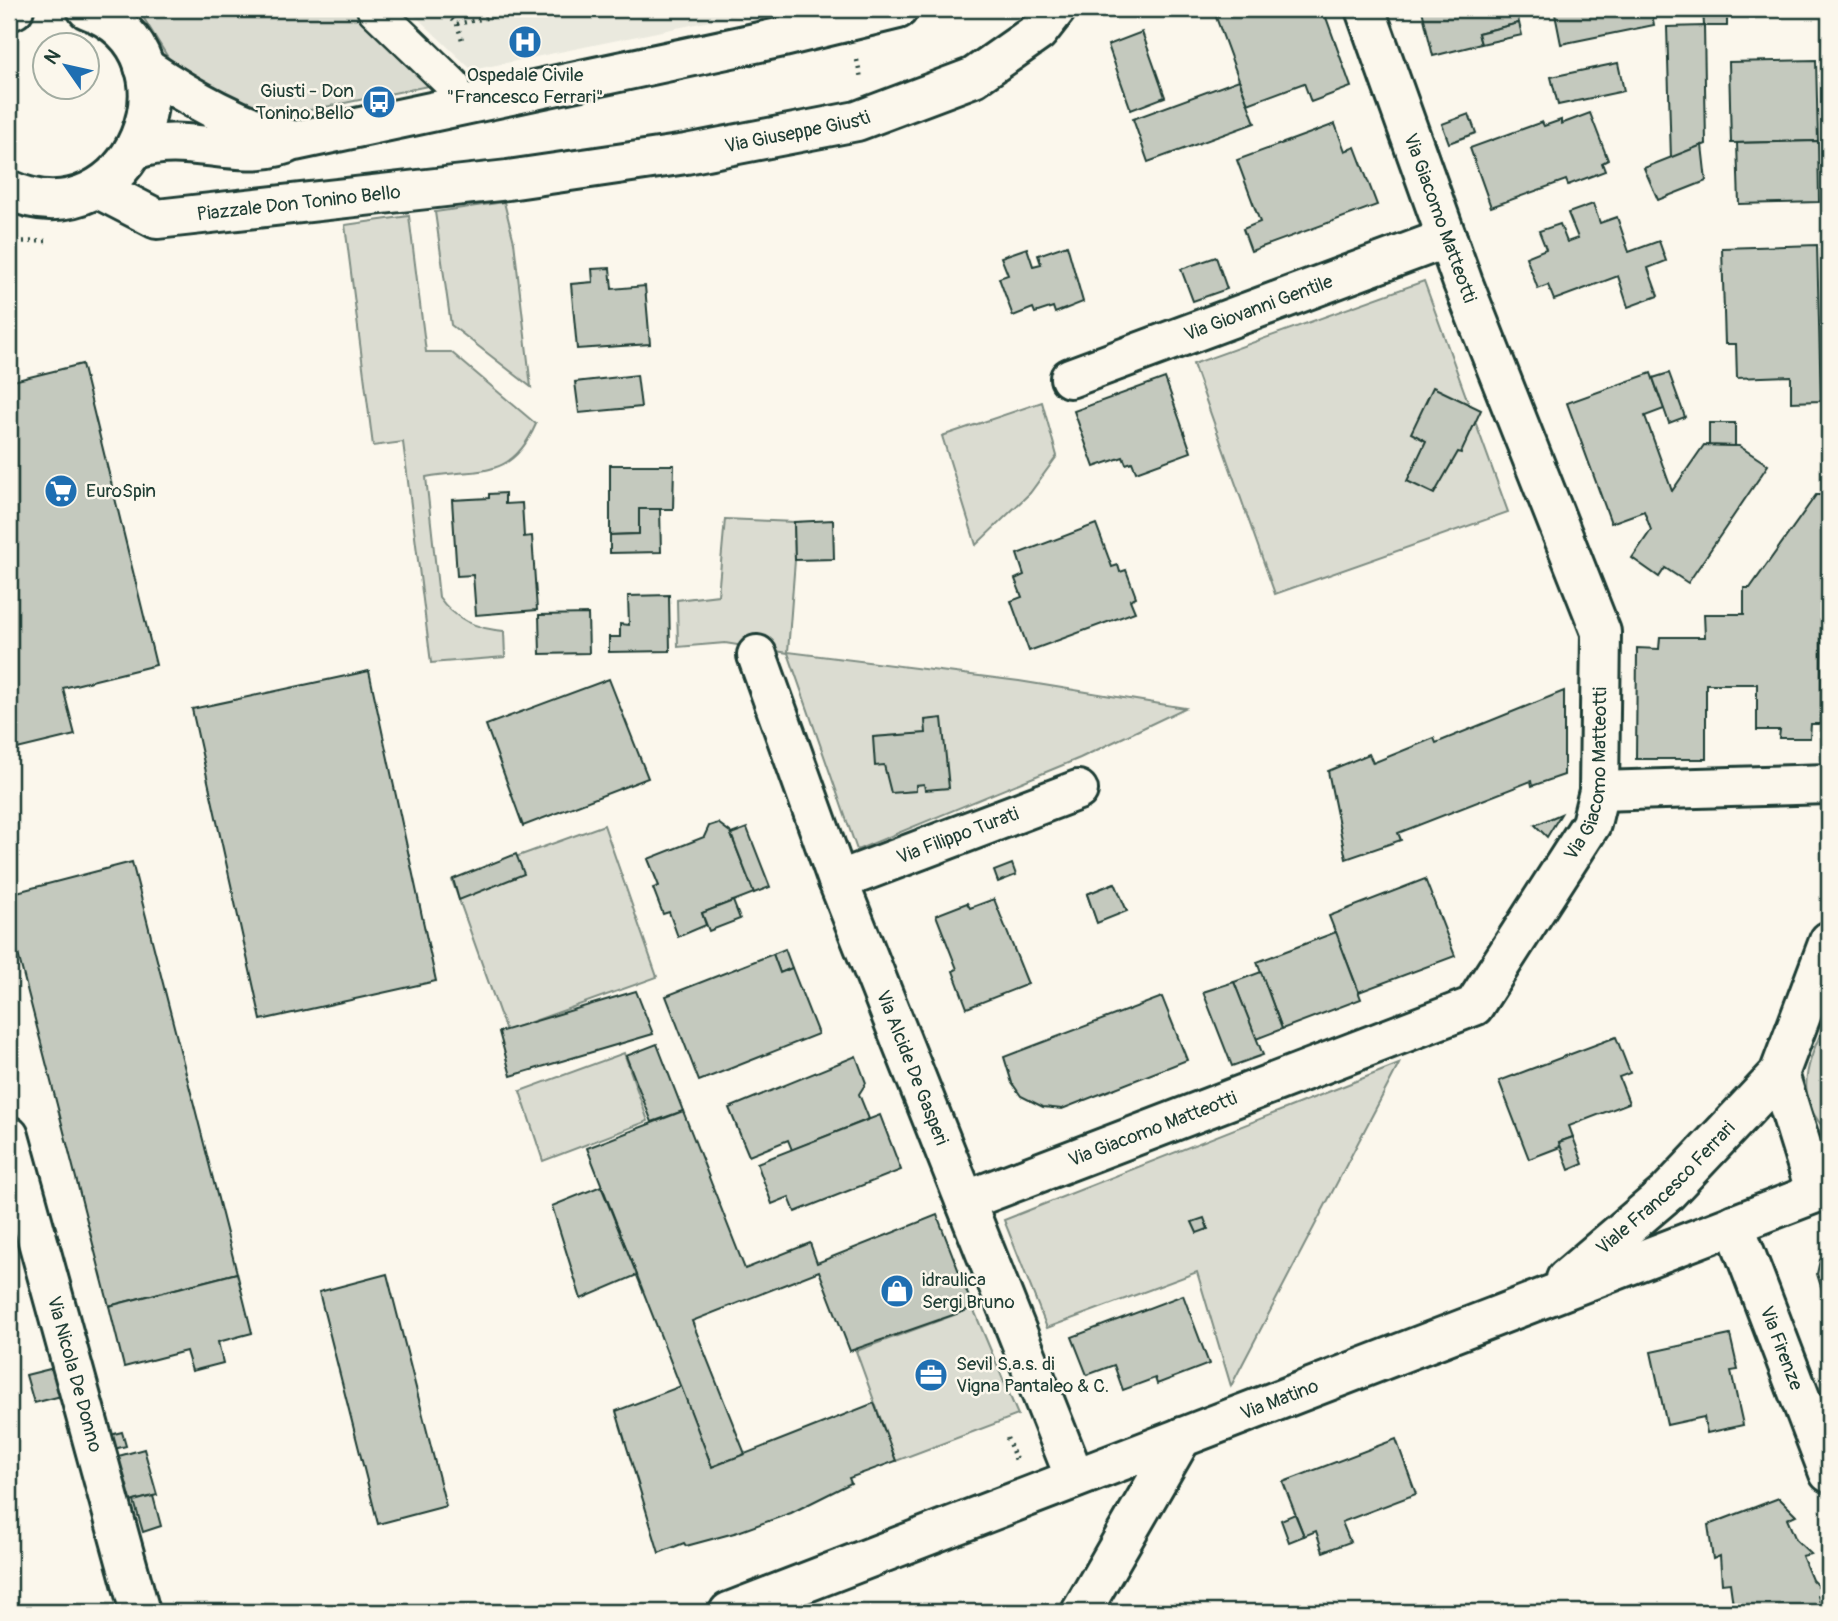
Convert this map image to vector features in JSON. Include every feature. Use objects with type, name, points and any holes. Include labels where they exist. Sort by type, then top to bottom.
[{"type":"street","points":[[9,11],[14,9]]},
{"type":"street","points":[[19,199],[69,198],[97,188],[119,171],[137,149],[147,123],[149,95],[144,67],[128,37],[100,14],[87,9]]},
{"type":"street","points":[[374,9],[457,95]]},
{"type":"street","points":[[137,149],[174,141],[249,150],[273,149],[457,95],[783,37],[898,9]]},
{"type":"street","name":"Via Giuseppe Giusti","points":[[508,180],[686,154],[857,121],[974,77],[1038,32],[1056,9]]},
{"type":"street","name":"Via Giacomo Matteotti","points":[[965,1201],[1474,1006],[1591,824],[1599,791],[1601,632],[1447,237],[1365,9]]},
{"type":"street","points":[[144,67],[207,107],[256,130],[295,141]]},
{"type":"street","name":"Piazzale Don Tonino Bello","points":[[97,188],[158,219],[508,180]]},
{"type":"street","name":"Via Giovanni Gentile","points":[[1070,378],[1447,237]]},
{"type":"street","name":"Via Alcide De Gasperi","points":[[757,656],[838,881],[1075,1478]]},
{"type":"street","points":[[1599,791],[1829,784]]},
{"type":"street","name":"Via Filippo Turati","points":[[838,881],[1078,790]]},
{"type":"street","name":"Viale Francesco Ferrari","points":[[1546,1297],[1667,1193],[1779,1074],[1829,942]]},
{"type":"street","points":[[1779,1074],[1822,1190]]},
{"type":"street","name":"Via Nicola De Donno","points":[[9,1136],[140,1612]]},
{"type":"street","name":"Via Matino","points":[[729,1612],[1822,1190]]},
{"type":"street","name":"Via Firenze","points":[[1734,1224],[1829,1473]]},
{"type":"street","points":[[1082,1612],[1182,1437]]},
{"type":"path","points":[[457,24],[528,9]]},
{"type":"path","points":[[1007,1438],[1031,1496]]},
{"type":"shaded area","points":[[130,9],[358,9],[438,84],[286,115],[227,99],[172,64],[143,17]]},
{"type":"shaded area","name":"Ospedale Civile \"Francesco Ferrari\"","points":[[408,9],[769,9],[472,70]]},
{"type":"shaded area","points":[[504,202],[514,242],[531,387],[451,325],[435,212]]},
{"type":"shaded area","points":[[409,216],[426,352],[451,352],[536,424],[526,443],[515,456],[503,464],[491,469],[426,477],[439,597],[452,612],[467,622],[504,631],[505,657],[431,663],[403,442],[373,446],[345,225]]},
{"type":"shaded area","points":[[1424,281],[1508,512],[1275,594],[1193,364]]},
{"type":"shaded area","points":[[1042,402],[1057,456],[1030,493],[976,545],[942,436]]},
{"type":"shaded area","points":[[725,519],[794,522],[795,560],[788,652],[1019,681],[1185,708],[1080,758],[857,850],[788,653],[725,643],[678,647],[677,600],[718,595]]},
{"type":"shaded area","points":[[604,825],[657,977],[506,1031],[452,880]]},
{"type":"shaded area","points":[[1829,1015],[1829,1133],[1809,1105],[1806,1090],[1810,1061]]},
{"type":"shaded area","points":[[624,1053],[648,1121],[543,1161],[520,1091]]},
{"type":"shaded area","points":[[1399,1064],[1231,1386],[1197,1272],[1047,1328],[1004,1220]]},
{"type":"shaded area","points":[[973,1308],[1018,1415],[896,1461],[856,1351]]},
{"type":"building","points":[[1213,9],[1323,9],[1351,87],[1311,102],[1304,83],[1248,104]]},
{"type":"building","points":[[1516,9],[1519,23],[1478,33],[1481,44],[1433,56],[1422,10]]},
{"type":"building","points":[[1554,9],[1651,9],[1654,25],[1561,44]]},
{"type":"building","points":[[1703,9],[1727,9],[1727,26],[1704,26]]},
{"type":"building","points":[[1519,23],[1522,35],[1481,44],[1478,33]]},
{"type":"building","points":[[1704,26],[1706,144],[1671,158],[1667,27]]},
{"type":"building","points":[[1142,32],[1165,97],[1131,110],[1108,45]]},
{"type":"building","points":[[1816,60],[1818,141],[1731,143],[1729,62]]},
{"type":"building","points":[[1618,63],[1624,91],[1558,105],[1551,77]]},
{"type":"building","points":[[1239,80],[1255,123],[1148,162],[1133,119]]},
{"type":"building","points":[[1590,113],[1608,160],[1602,163],[1605,171],[1568,185],[1566,180],[1491,207],[1470,148],[1542,122],[1544,126],[1561,120],[1561,124]]},
{"type":"building","points":[[1469,114],[1476,133],[1449,143],[1442,124]]},
{"type":"building","points":[[1335,124],[1345,151],[1355,147],[1377,205],[1251,251],[1243,229],[1260,222],[1237,160]]},
{"type":"building","points":[[1818,141],[1819,202],[1739,204],[1737,143]]},
{"type":"building","points":[[1702,145],[1706,181],[1658,200],[1644,168]]},
{"type":"building","points":[[1593,204],[1600,223],[1617,217],[1629,252],[1659,241],[1666,261],[1648,268],[1658,296],[1628,307],[1618,276],[1554,300],[1548,285],[1538,289],[1526,257],[1546,249],[1539,231],[1560,224],[1567,242],[1578,238],[1568,213]]},
{"type":"building","points":[[1067,245],[1083,302],[1055,313],[1053,307],[1035,313],[1033,308],[1013,316],[999,278],[1008,275],[1001,257],[1027,248],[1033,266],[1041,264],[1038,255]]},
{"type":"building","points":[[1817,245],[1821,401],[1791,402],[1791,376],[1737,378],[1736,344],[1725,344],[1722,248]]},
{"type":"building","points":[[1216,257],[1227,289],[1193,301],[1181,269]]},
{"type":"building","points":[[610,268],[612,289],[645,286],[650,344],[577,349],[571,284],[593,282],[592,269]]},
{"type":"building","name":"EuroSpin","points":[[82,364],[156,665],[63,688],[75,735],[9,751],[9,382]]},
{"type":"building","points":[[1651,373],[1664,409],[1645,416],[1672,491],[1704,445],[1739,446],[1768,465],[1688,583],[1665,568],[1659,577],[1632,558],[1651,530],[1644,511],[1611,523],[1567,403]]},
{"type":"building","points":[[1669,373],[1685,417],[1669,423],[1653,378]]},
{"type":"building","points":[[637,375],[641,407],[579,413],[575,382]]},
{"type":"building","points":[[1165,378],[1191,452],[1136,472],[1132,462],[1126,464],[1123,457],[1094,467],[1074,411]]},
{"type":"building","points":[[1433,387],[1481,410],[1461,453],[1458,452],[1434,494],[1407,481],[1426,441],[1411,433]]},
{"type":"building","points":[[1709,423],[1735,423],[1735,446],[1709,445]]},
{"type":"building","points":[[610,465],[674,465],[673,509],[639,509],[639,534],[610,535]]},
{"type":"building","points":[[505,493],[505,504],[522,503],[524,537],[532,536],[537,610],[476,615],[473,575],[457,576],[452,500],[489,498],[489,494]]},
{"type":"building","points":[[1816,495],[1822,495],[1821,724],[1811,724],[1810,738],[1779,738],[1780,730],[1757,730],[1757,684],[1706,684],[1706,759],[1636,759],[1637,648],[1659,649],[1660,637],[1705,637],[1704,614],[1744,614],[1744,588],[1750,588]]},
{"type":"building","points":[[639,509],[660,509],[661,552],[610,553],[610,535],[639,534]]},
{"type":"building","points":[[833,520],[834,559],[795,560],[794,522]]},
{"type":"building","points":[[1096,524],[1112,567],[1118,565],[1120,572],[1126,570],[1136,597],[1130,600],[1135,612],[1029,651],[1011,601],[1022,597],[1015,579],[1024,575],[1017,554]]},
{"type":"building","points":[[669,595],[670,651],[609,652],[609,637],[620,637],[620,624],[629,625],[628,596]]},
{"type":"building","points":[[588,614],[589,653],[540,654],[539,615]]},
{"type":"building","points":[[369,671],[436,981],[261,1020],[192,709]]},
{"type":"building","points":[[609,679],[648,778],[523,826],[486,725]]},
{"type":"building","points":[[1564,691],[1564,775],[1532,786],[1531,781],[1398,833],[1401,840],[1346,859],[1328,771],[1369,754],[1373,763],[1434,738],[1436,743]]},
{"type":"building","points":[[942,718],[949,788],[925,790],[924,784],[916,785],[916,791],[891,793],[884,765],[875,766],[873,737],[926,733],[925,720]]},
{"type":"building","points":[[1561,814],[1547,837],[1535,825]]},
{"type":"building","points":[[718,823],[730,832],[754,893],[702,913],[706,925],[678,937],[669,912],[663,914],[653,888],[659,886],[648,859],[704,837],[709,826]]},
{"type":"building","points":[[747,828],[770,887],[754,893],[731,834]]},
{"type":"building","points":[[516,854],[524,874],[459,900],[453,879]]},
{"type":"building","points":[[132,862],[237,1273],[109,1306],[9,919],[9,894]]},
{"type":"building","points":[[1012,864],[1016,875],[998,882],[994,871]]},
{"type":"building","points":[[1425,879],[1455,956],[1359,992],[1329,916]]},
{"type":"building","points":[[1114,883],[1125,911],[1097,922],[1087,894]]},
{"type":"building","points":[[1115,883],[1127,911],[1097,923],[1087,894]]},
{"type":"building","points":[[994,899],[1028,984],[967,1008],[953,971],[957,969],[936,915],[967,903],[970,908]]},
{"type":"building","points":[[733,901],[740,919],[709,931],[702,913]]},
{"type":"building","points":[[1336,932],[1361,999],[1282,1029],[1257,962]]},
{"type":"building","points":[[785,949],[792,968],[780,973],[773,954]]},
{"type":"building","points":[[773,954],[780,973],[792,968],[818,1034],[699,1081],[666,996]]},
{"type":"building","points":[[1261,972],[1282,1029],[1256,1039],[1234,982]]},
{"type":"building","points":[[1234,982],[1263,1055],[1232,1066],[1203,992]]},
{"type":"building","points":[[636,991],[653,1034],[511,1076],[499,1032]]},
{"type":"building","points":[[1162,997],[1187,1060],[1062,1109],[1043,1107],[1021,1096],[1012,1083],[1004,1057]]},
{"type":"building","points":[[1616,1037],[1630,1073],[1619,1077],[1629,1103],[1569,1126],[1573,1137],[1559,1142],[1560,1147],[1529,1159],[1499,1081]]},
{"type":"building","points":[[657,1044],[683,1111],[652,1122],[626,1056]]},
{"type":"building","points":[[856,1056],[866,1083],[859,1094],[869,1119],[792,1150],[788,1140],[749,1156],[729,1108]]},
{"type":"building","name":"idraulica Sergi Bruno","points":[[683,1111],[745,1269],[810,1243],[817,1263],[937,1215],[973,1308],[850,1351],[819,1271],[692,1321],[745,1454],[712,1467],[587,1148]]},
{"type":"building","points":[[880,1115],[901,1170],[795,1212],[789,1197],[772,1204],[757,1163]]},
{"type":"building","points":[[1573,1137],[1583,1164],[1569,1170],[1559,1142]]},
{"type":"building","points":[[601,1186],[637,1275],[581,1299],[552,1206]]},
{"type":"building","points":[[1204,1218],[1208,1229],[1197,1233],[1192,1222]]},
{"type":"building","points":[[1829,1248],[1829,1312],[1817,1274],[1820,1260]]},
{"type":"building","points":[[237,1273],[252,1333],[218,1342],[223,1363],[192,1371],[186,1351],[124,1367],[109,1306]]},
{"type":"building","points":[[387,1274],[446,1506],[378,1524],[319,1292]]},
{"type":"building","points":[[1183,1295],[1209,1364],[1157,1384],[1155,1378],[1123,1390],[1114,1365],[1087,1375],[1072,1337]]},
{"type":"building","points":[[1730,1335],[1738,1370],[1731,1371],[1743,1425],[1707,1433],[1704,1417],[1667,1425],[1651,1352]]},
{"type":"building","points":[[58,1367],[65,1395],[34,1403],[26,1375]]},
{"type":"building","points":[[681,1386],[712,1467],[874,1403],[896,1461],[849,1478],[851,1483],[791,1513],[738,1532],[686,1546],[684,1543],[659,1553],[616,1411]]},
{"type":"building","points":[[122,1432],[126,1446],[114,1449],[110,1435]]},
{"type":"building","points":[[1396,1439],[1416,1494],[1342,1522],[1350,1542],[1323,1552],[1316,1531],[1304,1536],[1283,1482]]},
{"type":"building","points":[[144,1449],[157,1495],[127,1503],[115,1457]]},
{"type":"building","points":[[153,1496],[161,1526],[143,1532],[134,1501]]},
{"type":"building","points":[[1779,1498],[1796,1515],[1787,1519],[1796,1540],[1811,1554],[1802,1556],[1812,1580],[1826,1594],[1818,1596],[1823,1612],[1734,1612],[1730,1583],[1722,1584],[1720,1556],[1713,1559],[1708,1525]]},
{"type":"building","points":[[1295,1514],[1304,1536],[1289,1542],[1281,1520]]},
{"type":"place","name":"Ospedale Civile \"Francesco Ferrari\"","points":[[525,42]]},
{"type":"place","name":"Giusti - Don Tonino Bello","points":[[379,102]]},
{"type":"place","name":"EuroSpin","points":[[61,491]]},
{"type":"place","name":"idraulica Sergi Bruno","points":[[897,1291]]},
{"type":"place","name":"Sevil S.a.s. di Vigna Pantaleo & C.","points":[[931,1375]]}]
